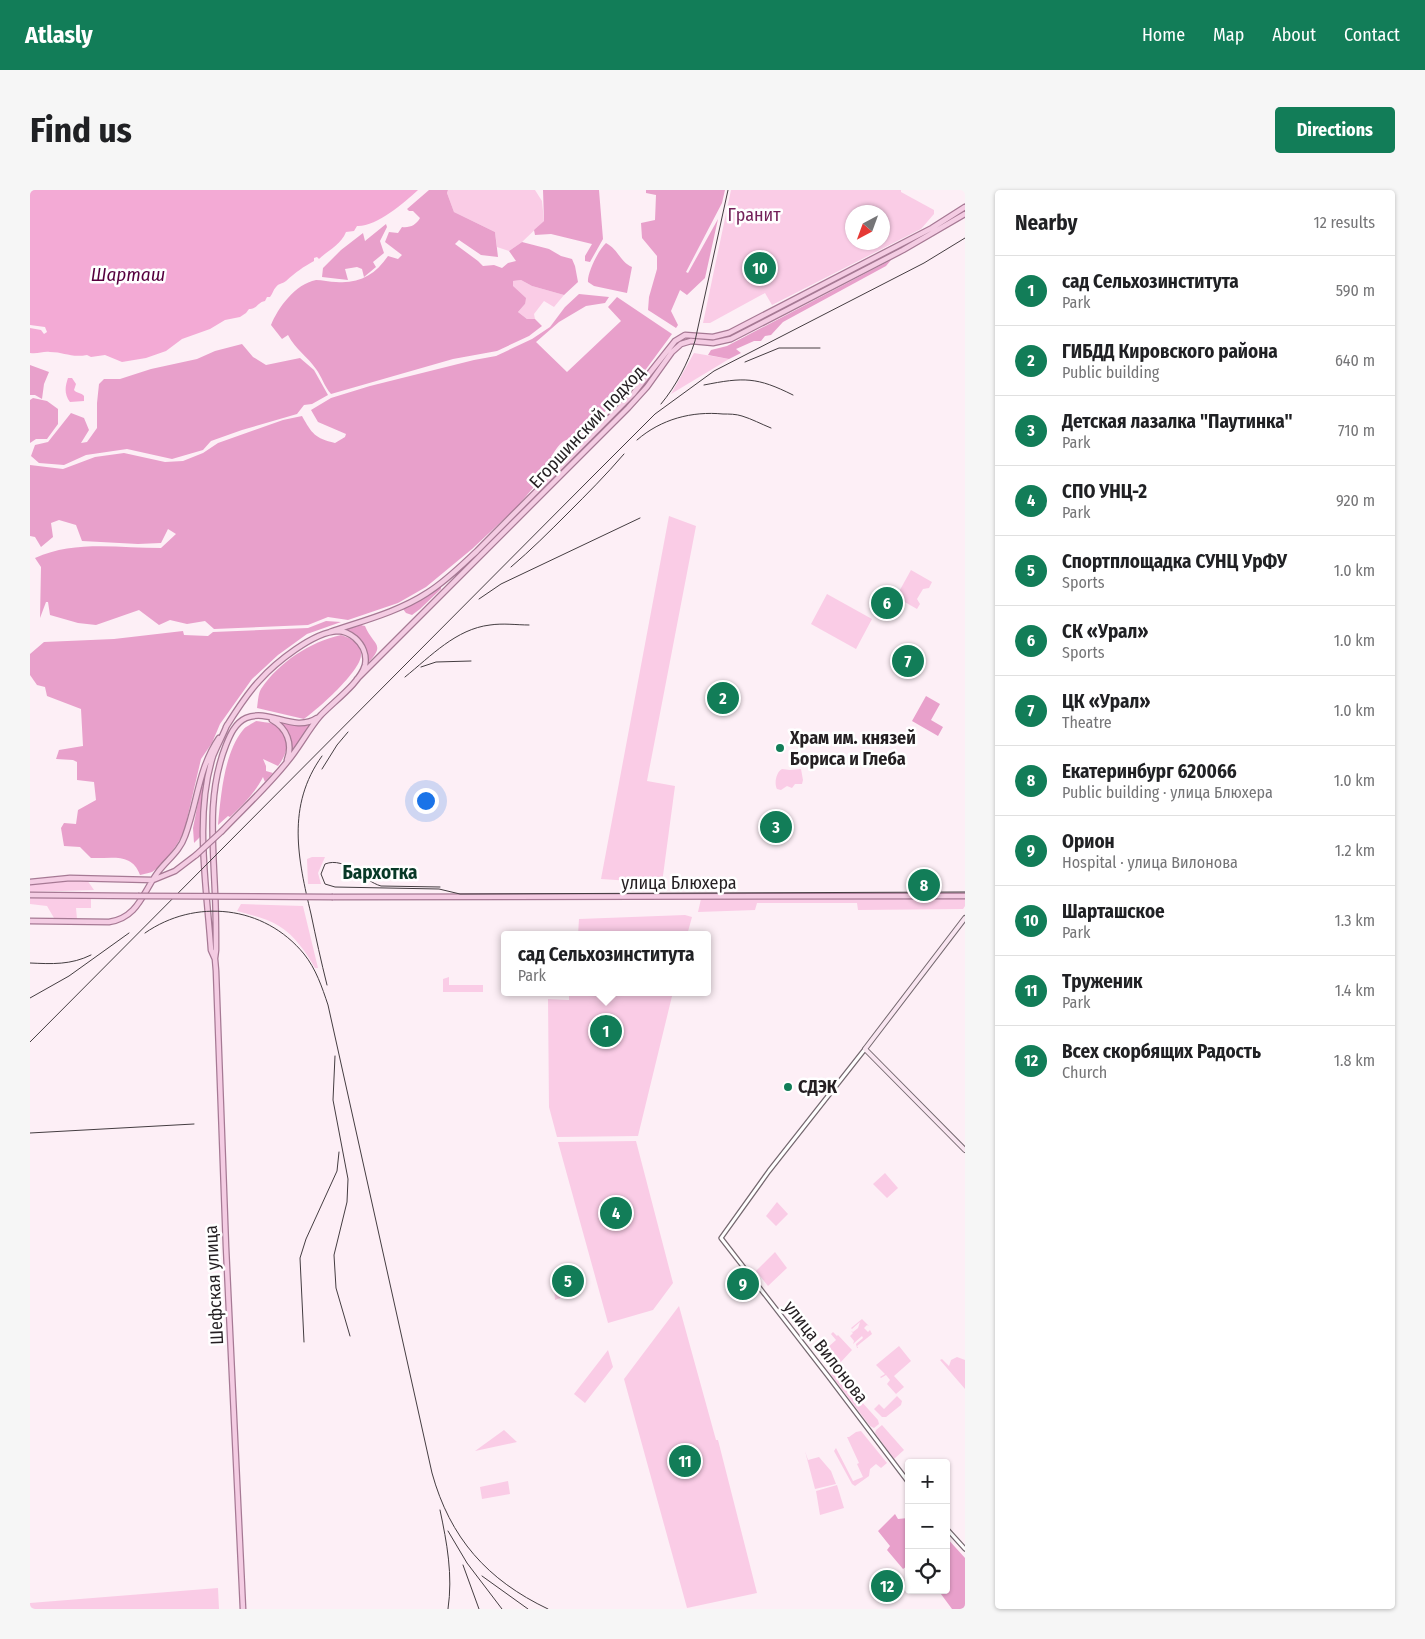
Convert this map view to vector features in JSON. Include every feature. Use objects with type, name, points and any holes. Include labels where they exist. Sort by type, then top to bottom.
[{"type":"main road","name":"Егоршинский подход","points":[[227,725],[250,692],[274,666],[301,646],[330,632],[408,603],[428,593],[457,568],[633,394],[678,338],[688,335],[718,336],[729,333],[932,228],[965,207]]},
{"type":"main road","name":"Егоршинский подход","points":[[321,714],[628,408],[647,387],[678,346],[689,341],[713,343],[731,339],[904,250],[965,214]]},
{"type":"main road","points":[[901,244],[900,248],[904,250]]},
{"type":"main road","points":[[330,632],[341,631],[348,633],[363,648],[366,656],[365,663],[357,679]]},
{"type":"main road","points":[[214,960],[216,950],[216,904],[211,823],[215,782],[222,755],[232,731],[244,719],[254,716],[303,724],[321,714]]},
{"type":"main road","points":[[30,882],[86,878],[153,880],[175,871],[196,856],[281,770],[321,714]]},
{"type":"main road","points":[[261,717],[276,722],[284,730],[288,738],[289,752],[281,770]]},
{"type":"main road","points":[[30,921],[100,923],[119,920],[139,905],[153,880],[183,842],[206,761],[227,725]]},
{"type":"main road","points":[[214,960],[210,941],[204,842],[204,807],[213,755],[227,725]]},
{"type":"main road","name":"улица Блюхера","points":[[30,895],[667,898],[965,896]]},
{"type":"main road","points":[[965,918],[865,1049],[965,1150]]},
{"type":"main road","name":"Шефская улица","points":[[214,960],[243,1609]]},
{"type":"street","name":"улица Вилонова","points":[[865,1049],[772,1167],[721,1238],[905,1479]]},
{"type":"street","points":[[950,1532],[965,1549]]},
{"type":"green space","points":[[448,190],[535,190],[542,201],[544,221],[522,242],[509,251],[497,247],[495,232],[454,212],[447,193]]},
{"type":"green space","name":"Гранит","points":[[731,190],[901,190],[901,192],[934,210],[934,214],[921,229],[890,245],[890,205],[845,205],[845,250],[880,250],[772,305],[765,293],[710,323],[703,323]]},
{"type":"green space","points":[[521,280],[532,286],[564,295],[554,307],[544,301],[534,314],[535,319],[527,319],[518,312],[525,304],[512,286],[513,281]]},
{"type":"green space","points":[[694,353],[729,359],[671,394]]},
{"type":"green space","points":[[669,516],[696,526],[647,781],[675,786],[662,883],[601,879]]},
{"type":"green space","points":[[911,570],[932,582],[929,588],[923,589],[917,599],[920,604],[917,609],[896,597]]},
{"type":"green space","points":[[827,594],[872,619],[856,649],[811,624]]},
{"type":"green space","points":[[782,769],[801,769],[802,784],[795,784],[792,788],[787,786],[781,790],[777,789],[776,778]]},
{"type":"green space","points":[[325,857],[318,873],[321,884],[308,884],[307,859]]},
{"type":"green space","points":[[65,880],[87,880],[94,890],[30,892],[30,884]]},
{"type":"green space","points":[[30,896],[91,897],[91,908],[76,908],[77,919],[54,918],[47,906],[30,904]]},
{"type":"green space","points":[[965,898],[963,909],[858,910],[857,903],[757,903],[755,910],[698,912],[701,899]]},
{"type":"green space","points":[[241,904],[303,906],[318,968],[315,968],[290,934],[274,923],[237,911]]},
{"type":"green space","points":[[685,915],[692,917],[688,931],[578,931],[579,919]]},
{"type":"green space","points":[[449,977],[449,985],[483,985],[483,992],[443,992],[443,979]]},
{"type":"green space","points":[[569,996],[672,996],[638,1136],[557,1137],[549,1107],[548,999],[569,1000]]},
{"type":"green space","points":[[636,1141],[673,1283],[653,1310],[608,1323],[558,1142]]},
{"type":"green space","points":[[885,1173],[898,1188],[887,1198],[873,1184]]},
{"type":"green space","points":[[777,1202],[788,1214],[776,1226],[766,1216]]},
{"type":"green space","points":[[775,1252],[787,1268],[768,1286],[756,1271]]},
{"type":"green space","points":[[580,1271],[584,1289],[555,1300],[553,1273]]},
{"type":"green space","points":[[679,1306],[716,1440],[718,1440],[757,1593],[687,1608],[624,1379]]},
{"type":"green space","points":[[862,1319],[869,1326],[867,1325],[864,1328],[868,1332],[870,1330],[872,1334],[857,1348],[856,1344],[863,1338],[862,1336],[853,1344],[854,1341],[850,1336],[853,1333],[851,1331],[853,1332],[858,1328],[860,1322],[851,1328]]},
{"type":"green space","points":[[833,1332],[852,1350],[840,1363],[827,1348],[836,1340],[831,1334]]},
{"type":"green space","points":[[899,1346],[911,1361],[894,1376],[904,1387],[896,1394],[887,1384],[890,1380],[886,1375],[880,1377],[885,1374],[876,1365]]},
{"type":"green space","points":[[608,1350],[613,1367],[585,1403],[574,1394]]},
{"type":"green space","points":[[957,1357],[965,1360],[965,1389],[940,1360],[942,1359],[949,1366],[951,1360]]},
{"type":"green space","points":[[834,1372],[837,1373],[842,1382],[844,1381],[858,1400],[878,1420],[879,1424],[874,1428],[870,1426],[831,1375]]},
{"type":"green space","points":[[897,1396],[902,1401],[901,1405],[886,1417],[882,1417],[874,1409],[879,1404],[884,1409]]},
{"type":"green space","points":[[882,1425],[904,1450],[894,1459],[875,1433]]},
{"type":"green space","points":[[504,1430],[517,1442],[475,1451]]},
{"type":"green space","points":[[861,1431],[887,1463],[881,1468],[876,1464],[870,1469],[869,1476],[855,1486],[852,1484],[834,1451],[836,1448],[853,1481],[863,1477],[847,1437]]},
{"type":"green space","points":[[805,1451],[808,1460],[819,1457],[831,1471],[836,1484],[815,1489]]},
{"type":"green space","points":[[508,1481],[510,1494],[482,1499],[480,1487]]},
{"type":"green space","points":[[837,1485],[844,1508],[820,1515],[816,1491]]},
{"type":"green space","points":[[218,1588],[219,1609],[30,1609],[30,1603]]},
{"type":"shaded area","points":[[429,190],[448,190],[447,193],[454,212],[495,232],[498,257],[481,255],[459,240],[455,244],[483,266],[494,265],[502,268],[508,263],[516,261],[509,251],[522,242],[549,249],[561,256],[572,259],[578,282],[564,295],[532,286],[521,280],[513,281],[513,286],[526,298],[525,304],[518,312],[527,319],[535,319],[542,326],[529,336],[497,351],[453,359],[331,394],[316,369],[294,345],[288,335],[282,339],[271,325],[274,318],[288,298],[308,282],[316,280],[344,282],[359,280],[372,273],[388,256],[398,259],[402,255],[385,242],[389,232],[398,233],[402,227],[408,227],[417,222],[420,218],[413,211],[407,209]]},
{"type":"shaded area","points":[[543,190],[599,190],[603,239],[590,262],[585,261],[585,256],[592,244],[551,234],[535,235],[534,230],[544,221]]},
{"type":"shaded area","points":[[646,190],[725,190],[722,203],[686,272],[688,273],[718,219],[705,278],[687,295],[680,290],[671,311],[678,325],[676,328],[648,310],[649,297],[657,269],[657,256],[642,238],[641,223],[655,220],[656,195],[646,193]]},
{"type":"shaded area","points":[[386,224],[387,227],[380,241],[384,253],[373,262],[376,267],[364,277],[362,269],[357,267],[345,269],[348,280],[322,277],[323,268],[341,250],[363,233],[365,241]]},
{"type":"shaded area","points":[[606,243],[614,249],[624,262],[632,267],[627,293],[594,286],[588,282],[589,273],[594,261]]},
{"type":"shaded area","points":[[891,260],[886,266],[783,322],[771,335],[765,336],[761,341],[754,341],[736,349],[741,353],[729,359],[708,355],[711,350],[727,346]]},
{"type":"shaded area","points":[[579,294],[609,297],[605,303],[586,306],[559,322],[536,342],[567,372],[621,321],[608,307],[617,297],[672,334],[638,380],[624,386],[624,393],[578,438],[568,439],[559,446],[551,457],[555,460],[547,475],[543,476],[517,507],[472,549],[426,587],[398,603],[348,620],[328,617],[308,625],[214,629],[205,621],[187,624],[170,620],[159,625],[139,610],[96,625],[78,623],[50,615],[48,602],[46,602],[40,618],[41,567],[35,558],[50,552],[81,547],[161,548],[176,534],[168,529],[161,543],[138,544],[82,541],[76,525],[59,520],[51,523],[53,537],[41,547],[35,537],[30,536],[30,465],[63,469],[95,457],[124,453],[165,462],[183,461],[203,453],[218,443],[283,420],[302,416],[318,437],[335,443],[345,437],[346,434],[318,422],[311,410],[331,398],[370,386],[496,356],[532,339],[550,327],[565,307]]},
{"type":"shaded area","points":[[242,344],[253,357],[266,365],[300,358],[314,370],[328,395],[312,404],[304,405],[297,414],[211,441],[203,450],[172,459],[127,449],[86,455],[64,465],[39,463],[31,456],[35,445],[48,442],[71,413],[84,418],[89,430],[81,443],[87,442],[97,428],[99,384],[104,379],[120,379],[151,369],[197,359],[215,351]]},
{"type":"shaded area","points":[[30,365],[49,372],[44,384],[42,399],[35,395],[30,395]]},
{"type":"shaded area","points":[[33,398],[47,401],[58,409],[58,424],[47,439],[36,439],[30,443],[30,400]]},
{"type":"shaded area","points":[[441,586],[441,589],[412,615],[406,613],[403,609]]},
{"type":"shaded area","points":[[326,621],[341,622],[307,634],[278,655],[252,679],[220,724],[212,743],[201,759],[184,832],[170,854],[157,869],[140,875],[132,863],[126,860],[120,858],[91,858],[80,847],[64,846],[61,828],[64,823],[76,824],[78,810],[96,800],[94,782],[77,780],[77,762],[56,759],[59,750],[83,746],[81,709],[47,696],[45,687],[37,685],[30,675],[30,654],[44,642],[114,639],[183,631],[184,635],[208,636],[213,632],[308,628]]},
{"type":"shaded area","points":[[361,625],[365,626],[377,648],[367,664],[365,649],[345,630]]},
{"type":"shaded area","points":[[341,635],[352,640],[360,648],[359,662],[337,690],[318,707],[304,719],[257,708],[261,689],[268,679],[286,662],[307,648]]},
{"type":"shaded area","points":[[926,696],[940,704],[931,720],[943,727],[938,736],[912,721]]},
{"type":"shaded area","points":[[321,714],[293,755],[289,753],[284,734],[279,726],[261,717],[303,724]]},
{"type":"shaded area","points":[[256,721],[273,724],[283,732],[287,743],[285,755],[278,766],[263,759],[266,771],[273,773],[265,782],[263,777],[244,803],[230,817],[228,816],[218,825],[220,801],[232,750],[243,730]]},
{"type":"shaded area","points":[[201,787],[205,787],[202,835],[194,843],[193,828]]},
{"type":"shaded area","points":[[895,1514],[898,1519],[905,1518],[905,1568],[903,1569],[887,1550],[890,1546],[878,1531]]},
{"type":"shaded area","points":[[950,1541],[965,1558],[965,1609],[952,1609],[941,1594],[950,1594]]},
{"type":"water","name":"Шарташ","points":[[30,190],[418,190],[398,207],[373,223],[357,226],[354,231],[346,232],[341,241],[334,247],[319,259],[317,257],[314,258],[314,261],[277,286],[265,301],[249,309],[240,317],[225,320],[210,329],[182,339],[166,351],[146,358],[122,362],[105,355],[91,357],[55,352],[30,353],[30,328],[41,330],[44,334],[47,332],[45,327],[30,325]]},
{"type":"water","points":[[68,378],[72,378],[76,384],[74,390],[84,396],[84,401],[70,402],[66,390]]},
{"type":"tram line","points":[[440,887],[381,886],[347,866],[333,862],[325,864],[321,874],[325,884],[335,887],[439,889],[460,894],[965,892]]},
{"type":"railway","points":[[661,404],[681,374],[695,341],[728,190]]},
{"type":"railway","points":[[30,1042],[655,414],[714,371],[924,263],[965,238]]},
{"type":"railway","points":[[745,362],[779,348],[820,348]]},
{"type":"railway","points":[[704,385],[750,380],[770,385],[793,395]]},
{"type":"railway","points":[[637,440],[656,427],[688,415],[711,413],[737,415],[771,428]]},
{"type":"railway","points":[[511,567],[568,513],[624,454]]},
{"type":"railway","points":[[479,599],[501,584],[640,518]]},
{"type":"railway","points":[[405,677],[434,652],[466,632],[495,624],[529,625]]},
{"type":"railway","points":[[421,667],[436,662],[471,661]]},
{"type":"railway","points":[[322,769],[337,745],[348,732]]},
{"type":"railway","points":[[322,756],[303,794],[299,813],[298,833],[302,873],[327,985]]},
{"type":"railway","points":[[145,933],[165,922],[185,915],[207,911],[228,912],[249,917],[269,925],[288,938],[304,954],[312,966],[328,1005],[432,1473],[440,1496],[449,1518],[474,1555],[507,1585],[548,1609]]},
{"type":"railway","points":[[30,998],[69,976],[129,933]]},
{"type":"railway","points":[[30,963],[54,964],[69,962],[91,955]]},
{"type":"railway","points":[[335,1056],[333,1100],[348,1179],[347,1202],[334,1255],[336,1288],[350,1336]]},
{"type":"railway","points":[[30,1133],[194,1124]]},
{"type":"railway","points":[[304,1342],[300,1258],[306,1239],[337,1171],[339,1152]]},
{"type":"railway","points":[[440,1510],[450,1571],[448,1609]]},
{"type":"railway","points":[[448,1531],[467,1563],[502,1609]]},
{"type":"railway","points":[[463,1565],[479,1609]]},
{"type":"railway","points":[[482,1576],[528,1609]]},
{"type":"place","name":"Шарташское","points":[[760,268]]},
{"type":"place","name":"СК «Урал»","points":[[887,603]]},
{"type":"place","name":"ЦК «Урал»","points":[[908,661]]},
{"type":"place","name":"ГИБДД Кировского района","points":[[723,698]]},
{"type":"place","name":"Храм им. князей Бориса и Глеба","points":[[780,748]]},
{"type":"place","name":"Детская лазалка \"Паутинка\"","points":[[776,827]]},
{"type":"place","name":"Екатеринбург 620066","points":[[924,885]]},
{"type":"place","name":"сад Сельхозинститута","points":[[606,1031]]},
{"type":"place","name":"СДЭК","points":[[788,1087]]},
{"type":"place","name":"СПО УНЦ-2","points":[[616,1213]]},
{"type":"place","name":"Спортплощадка СУНЦ УрФУ","points":[[568,1281]]},
{"type":"place","name":"Орион","points":[[743,1284]]},
{"type":"place","name":"Труженик","points":[[685,1461]]},
{"type":"place","name":"Всех скорбящих Радость","points":[[887,1586]]},
{"type":"district","name":"Бархотка","points":[[380,872]]}]
